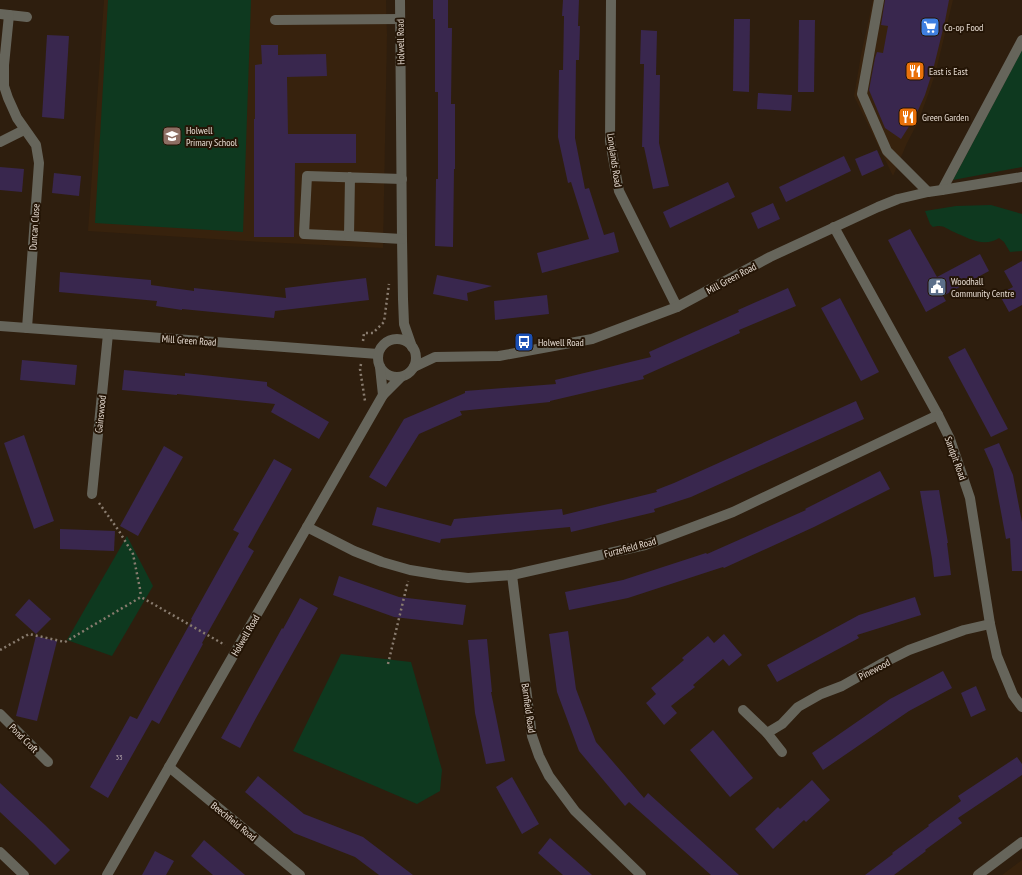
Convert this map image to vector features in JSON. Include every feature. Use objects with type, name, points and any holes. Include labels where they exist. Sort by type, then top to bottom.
[{"type":"street","name":"Holwell Road","points":[[400,0],[404,324],[413,348]]},
{"type":"street","name":"Longlands Road","points":[[611,0],[610,141],[619,191],[677,307]]},
{"type":"street","points":[[879,0],[862,94],[887,151],[928,192]]},
{"type":"street","name":"Duncan Close","points":[[27,17],[4,14],[4,86],[17,118],[36,145],[39,163],[27,328]]},
{"type":"street","points":[[275,20],[400,19]]},
{"type":"street","points":[[942,190],[1022,40]]},
{"type":"street","points":[[0,142],[24,130]]},
{"type":"street","points":[[402,179],[307,176],[304,234],[402,239]]},
{"type":"street","points":[[349,236],[350,177]]},
{"type":"street","name":"Mill Green Road","points":[[413,348],[434,357],[499,356],[592,339],[677,307],[770,258],[834,227],[898,199],[928,192],[1022,177]]},
{"type":"street","name":"Sandpit Road","points":[[834,227],[950,439],[970,498],[990,624],[997,656],[1013,695],[1022,707]]},
{"type":"street","name":"Mill Green Road","points":[[0,326],[378,354]]},
{"type":"street","name":"Gainswood","points":[[92,494],[108,334]]},
{"type":"street","points":[[380,367],[388,375],[402,377],[410,372],[414,367],[416,359],[413,348],[401,339],[394,339],[385,342],[380,348],[378,360],[383,395]]},
{"type":"street","name":"Mill Green Road","points":[[414,367],[434,357]]},
{"type":"street","name":"Holwell Road","points":[[107,875],[383,395],[402,377]]},
{"type":"street","name":"Furzefield Road","points":[[307,527],[354,551],[382,562],[410,570],[468,578],[512,575],[645,544],[733,512],[938,415]]},
{"type":"street","name":"Barnfield Road","points":[[512,575],[532,736],[540,756],[549,776],[574,811],[641,875]]},
{"type":"street","name":"Pinewood","points":[[767,732],[782,724],[798,708],[821,694],[842,686],[902,654],[964,630],[990,624]]},
{"type":"street","points":[[743,710],[767,732],[782,752]]},
{"type":"street","name":"Pond Croft","points":[[0,714],[48,762]]},
{"type":"street","name":"Beechfield Road","points":[[169,767],[300,875]]},
{"type":"street","points":[[978,875],[1022,842]]},
{"type":"street","points":[[0,852],[24,875]]},
{"type":"path","points":[[364,333],[373,333],[384,322],[389,284]]},
{"type":"path","points":[[360,369],[364,393]]},
{"type":"path","points":[[92,494],[119,531],[133,554],[141,598]]},
{"type":"path","points":[[388,664],[410,570]]},
{"type":"path","points":[[0,650],[29,634],[65,642],[141,598]]},
{"type":"path","points":[[141,598],[236,652]]},
{"type":"shaded area","points":[[104,0],[386,0],[387,35],[383,248],[88,231]]},
{"type":"shaded area","points":[[873,0],[953,0],[936,71],[928,95],[918,122],[893,176],[854,96]]},
{"type":"shaded area","points":[[1022,860],[1022,875],[1002,875]]},
{"type":"green space","name":"Holwell Primary School","points":[[108,0],[251,0],[243,232],[95,223]]},
{"type":"green space","points":[[1022,50],[1022,167],[953,180]]},
{"type":"green space","points":[[991,205],[1022,214],[1022,251],[1010,252],[1004,242],[999,238],[988,242],[976,241],[944,227],[933,227],[930,224],[925,211],[956,206]]},
{"type":"green space","points":[[127,536],[153,586],[112,656],[67,640]]},
{"type":"green space","points":[[341,654],[411,662],[442,770],[440,791],[417,804],[293,751]]},
{"type":"building","points":[[433,0],[448,0],[448,28],[452,28],[451,104],[455,104],[453,247],[435,246],[436,179],[438,179],[438,92],[435,92],[435,19],[433,19]]},
{"type":"building","points":[[563,0],[579,0],[578,26],[580,26],[579,60],[576,60],[575,138],[585,189],[589,188],[604,235],[614,232],[619,252],[542,273],[537,253],[589,239],[571,182],[568,183],[558,137],[559,70],[563,70]]},
{"type":"building","points":[[885,0],[949,0],[933,70],[925,95],[915,117],[901,139],[885,128],[869,90],[875,58],[877,52],[883,53],[888,26],[881,25]]},
{"type":"building","points":[[734,19],[750,19],[749,92],[733,91]]},
{"type":"building","points":[[799,20],[815,20],[814,92],[798,92]]},
{"type":"building","points":[[641,30],[657,31],[656,75],[660,75],[659,143],[669,186],[653,189],[644,147],[642,147],[644,64],[640,64]]},
{"type":"building","points":[[47,35],[69,36],[64,119],[42,117]]},
{"type":"building","points":[[261,45],[278,45],[278,55],[326,54],[327,76],[287,77],[288,134],[356,134],[356,163],[295,163],[294,237],[254,237],[255,65],[262,64]]},
{"type":"building","points":[[758,93],[792,95],[791,111],[757,109]]},
{"type":"building","points":[[877,150],[884,166],[862,176],[855,159]]},
{"type":"building","points":[[844,156],[851,171],[786,202],[779,187]]},
{"type":"building","points":[[0,167],[24,169],[22,192],[0,190]]},
{"type":"building","points":[[54,173],[81,176],[79,196],[52,193]]},
{"type":"building","points":[[728,182],[735,197],[670,228],[663,212]]},
{"type":"building","points":[[773,203],[780,219],[758,229],[751,213]]},
{"type":"building","name":"Woodhall Community Centre","points":[[910,229],[937,277],[980,254],[989,271],[943,296],[946,301],[926,312],[888,240]]},
{"type":"building","points":[[1022,261],[1022,305],[1009,312],[999,294],[1013,287],[1004,271]]},
{"type":"building","points":[[60,272],[151,280],[151,285],[194,291],[194,288],[286,298],[285,288],[366,278],[369,300],[275,311],[274,318],[182,310],[156,306],[157,301],[59,292]]},
{"type":"building","points":[[437,275],[492,286],[467,293],[468,301],[433,294]]},
{"type":"building","points":[[788,288],[796,306],[739,330],[740,333],[643,376],[644,379],[550,402],[460,411],[462,415],[419,434],[386,487],[369,477],[404,419],[465,393],[465,391],[556,384],[555,380],[651,357],[649,352],[739,312],[738,310]]},
{"type":"building","points":[[547,295],[549,314],[495,320],[494,301]]},
{"type":"building","points":[[840,298],[879,372],[861,381],[821,308]]},
{"type":"building","points":[[965,348],[1008,429],[991,437],[948,357]]},
{"type":"building","points":[[22,360],[77,365],[75,385],[20,380]]},
{"type":"building","points":[[124,370],[185,376],[185,373],[267,382],[267,386],[329,422],[319,439],[271,412],[275,404],[122,390]]},
{"type":"building","points":[[856,401],[864,419],[691,497],[654,509],[655,512],[571,532],[570,527],[441,539],[440,543],[372,525],[377,507],[451,526],[454,519],[562,509],[563,515],[657,492],[656,490]]},
{"type":"building","points":[[24,435],[54,521],[34,529],[4,443]]},
{"type":"building","points":[[999,443],[1013,475],[1022,522],[1022,571],[1012,571],[1010,538],[1006,539],[993,469],[984,449]]},
{"type":"building","points":[[164,446],[183,457],[138,536],[120,526]]},
{"type":"building","points":[[274,459],[292,469],[248,547],[254,551],[202,643],[203,644],[159,724],[152,720],[108,798],[90,787],[130,716],[137,719],[239,533],[233,530]]},
{"type":"building","points":[[880,471],[890,489],[814,527],[724,568],[723,567],[628,598],[569,610],[565,592],[623,580],[706,553],[707,554],[806,510],[805,509]]},
{"type":"building","points":[[939,490],[948,543],[951,575],[934,577],[920,491]]},
{"type":"building","points":[[60,529],[115,531],[114,551],[60,549]]},
{"type":"building","points":[[339,576],[399,597],[466,605],[463,625],[394,617],[333,595]]},
{"type":"building","points":[[915,597],[921,615],[857,635],[859,638],[777,682],[767,665],[859,615]]},
{"type":"building","points":[[300,598],[318,608],[240,748],[221,738]]},
{"type":"building","points":[[29,599],[51,619],[36,634],[15,615]]},
{"type":"building","points":[[568,631],[576,689],[596,742],[644,798],[648,793],[739,875],[711,875],[629,802],[625,806],[579,751],[557,692],[549,634]]},
{"type":"building","points":[[724,634],[742,655],[729,666],[723,659],[693,685],[695,687],[671,706],[677,713],[664,725],[646,703],[656,694],[651,688],[684,660],[682,658],[708,636],[714,643]]},
{"type":"building","points":[[36,636],[57,641],[37,721],[16,716]]},
{"type":"building","points":[[487,639],[491,692],[505,761],[486,764],[475,713],[468,640]]},
{"type":"building","points":[[943,671],[952,688],[909,711],[823,770],[812,753],[890,699]]},
{"type":"building","points":[[976,686],[986,710],[971,717],[961,693]]},
{"type":"building","points":[[713,730],[753,778],[730,797],[690,750]]},
{"type":"building","points":[[1017,757],[1022,764],[1022,775],[958,818],[962,823],[925,850],[926,851],[894,875],[865,875],[961,801],[958,796]]},
{"type":"building","points":[[258,776],[304,814],[363,837],[413,875],[379,875],[355,857],[294,833],[245,792]]},
{"type":"building","points":[[512,777],[539,824],[522,834],[496,787]]},
{"type":"building","points":[[812,780],[830,800],[806,822],[804,820],[773,849],[755,829],[778,807],[780,809]]},
{"type":"building","points":[[0,783],[70,850],[55,865],[0,812]]},
{"type":"building","points":[[550,838],[592,875],[563,875],[538,853]]},
{"type":"building","points":[[204,840],[245,875],[213,875],[191,856]]},
{"type":"building","points":[[155,851],[174,861],[166,875],[142,875]]},
{"type":"place","name":"Co-op Food","points":[[930,27]]},
{"type":"place","name":"East is East","points":[[915,71]]},
{"type":"place","name":"Green Garden","points":[[908,117]]},
{"type":"place","name":"Holwell Primary School","points":[[172,136]]},
{"type":"place","name":"Woodhall Community Centre","points":[[937,287]]},
{"type":"place","name":"Holwell Road","points":[[524,342]]}]
